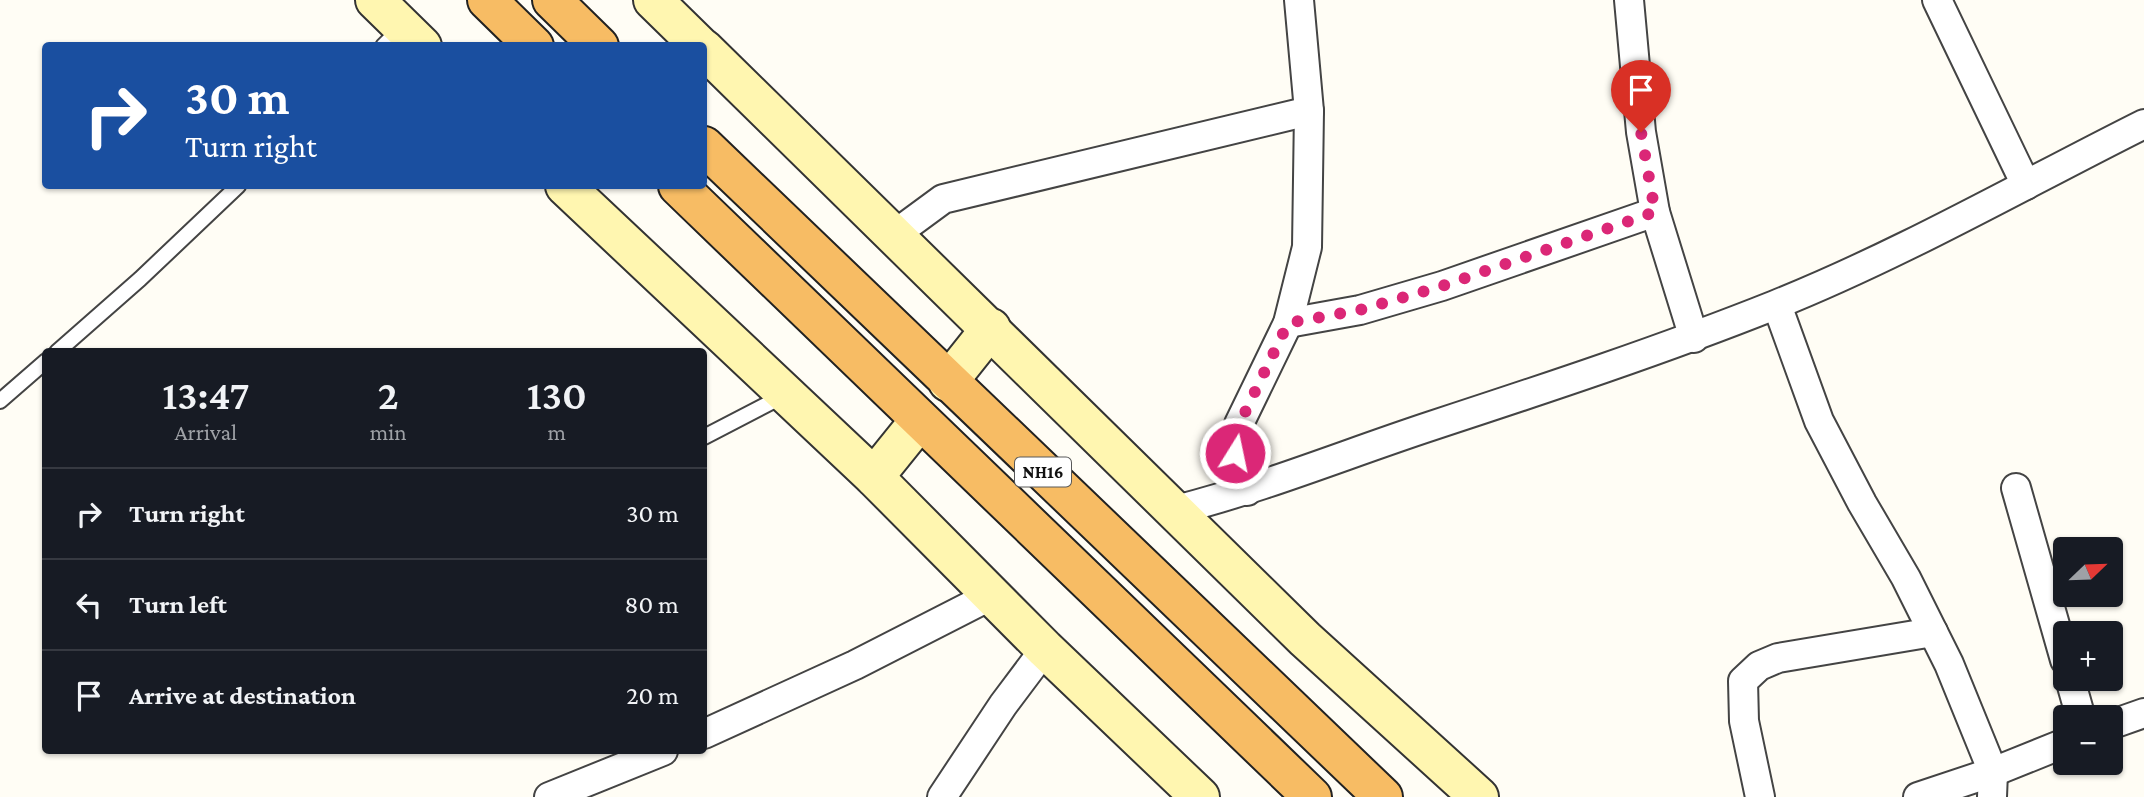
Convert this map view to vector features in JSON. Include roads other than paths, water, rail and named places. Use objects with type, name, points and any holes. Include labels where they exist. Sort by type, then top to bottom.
[{"type":"highway","points":[[487,0],[530,42]]},
{"type":"highway","points":[[552,0],[595,42]]},
{"type":"highway","name":"NH16","points":[[707,149],[1382,797]]},
{"type":"highway","name":"NH16","points":[[681,189],[1312,797]]},
{"type":"main road","points":[[374,0],[402,39]]},
{"type":"main road","points":[[653,0],[697,42]]},
{"type":"main road","points":[[707,52],[1305,639],[1479,797]]},
{"type":"main road","points":[[568,189],[874,477],[1045,649],[1199,797]]},
{"type":"main road","points":[[948,382],[991,328]]},
{"type":"main road","points":[[874,477],[920,420]]},
{"type":"street","points":[[1247,491],[1235,453],[1239,425],[1288,323],[1307,247],[1309,111],[1299,0]]},
{"type":"street","points":[[1629,0],[1641,132],[1655,212],[1694,338]]},
{"type":"street","points":[[1937,0],[2026,185]]},
{"type":"street","points":[[894,235],[943,199],[1309,111]]},
{"type":"street","points":[[1176,510],[1247,491],[1694,338],[1777,304],[1979,211],[2144,124]]},
{"type":"street","points":[[1288,323],[1360,310],[1442,286],[1655,212]]},
{"type":"street","points":[[1777,304],[1819,421],[1933,632],[1993,784]]},
{"type":"street","points":[[2016,488],[2054,621]]},
{"type":"street","points":[[707,733],[855,665],[992,595]]},
{"type":"street","points":[[1760,797],[1744,721],[1743,681],[1759,666],[1778,658],[1933,632]]},
{"type":"street","points":[[942,797],[1003,705],[1045,649]]},
{"type":"street","points":[[2123,721],[2144,713]]},
{"type":"street","points":[[1918,797],[1993,784],[2053,750]]},
{"type":"street","points":[[549,797],[656,754]]},
{"type":"lane","points":[[62,348],[140,279],[235,189]]},
{"type":"lane","points":[[0,401],[42,364]]},
{"type":"lane","points":[[707,435],[787,395]]}]
